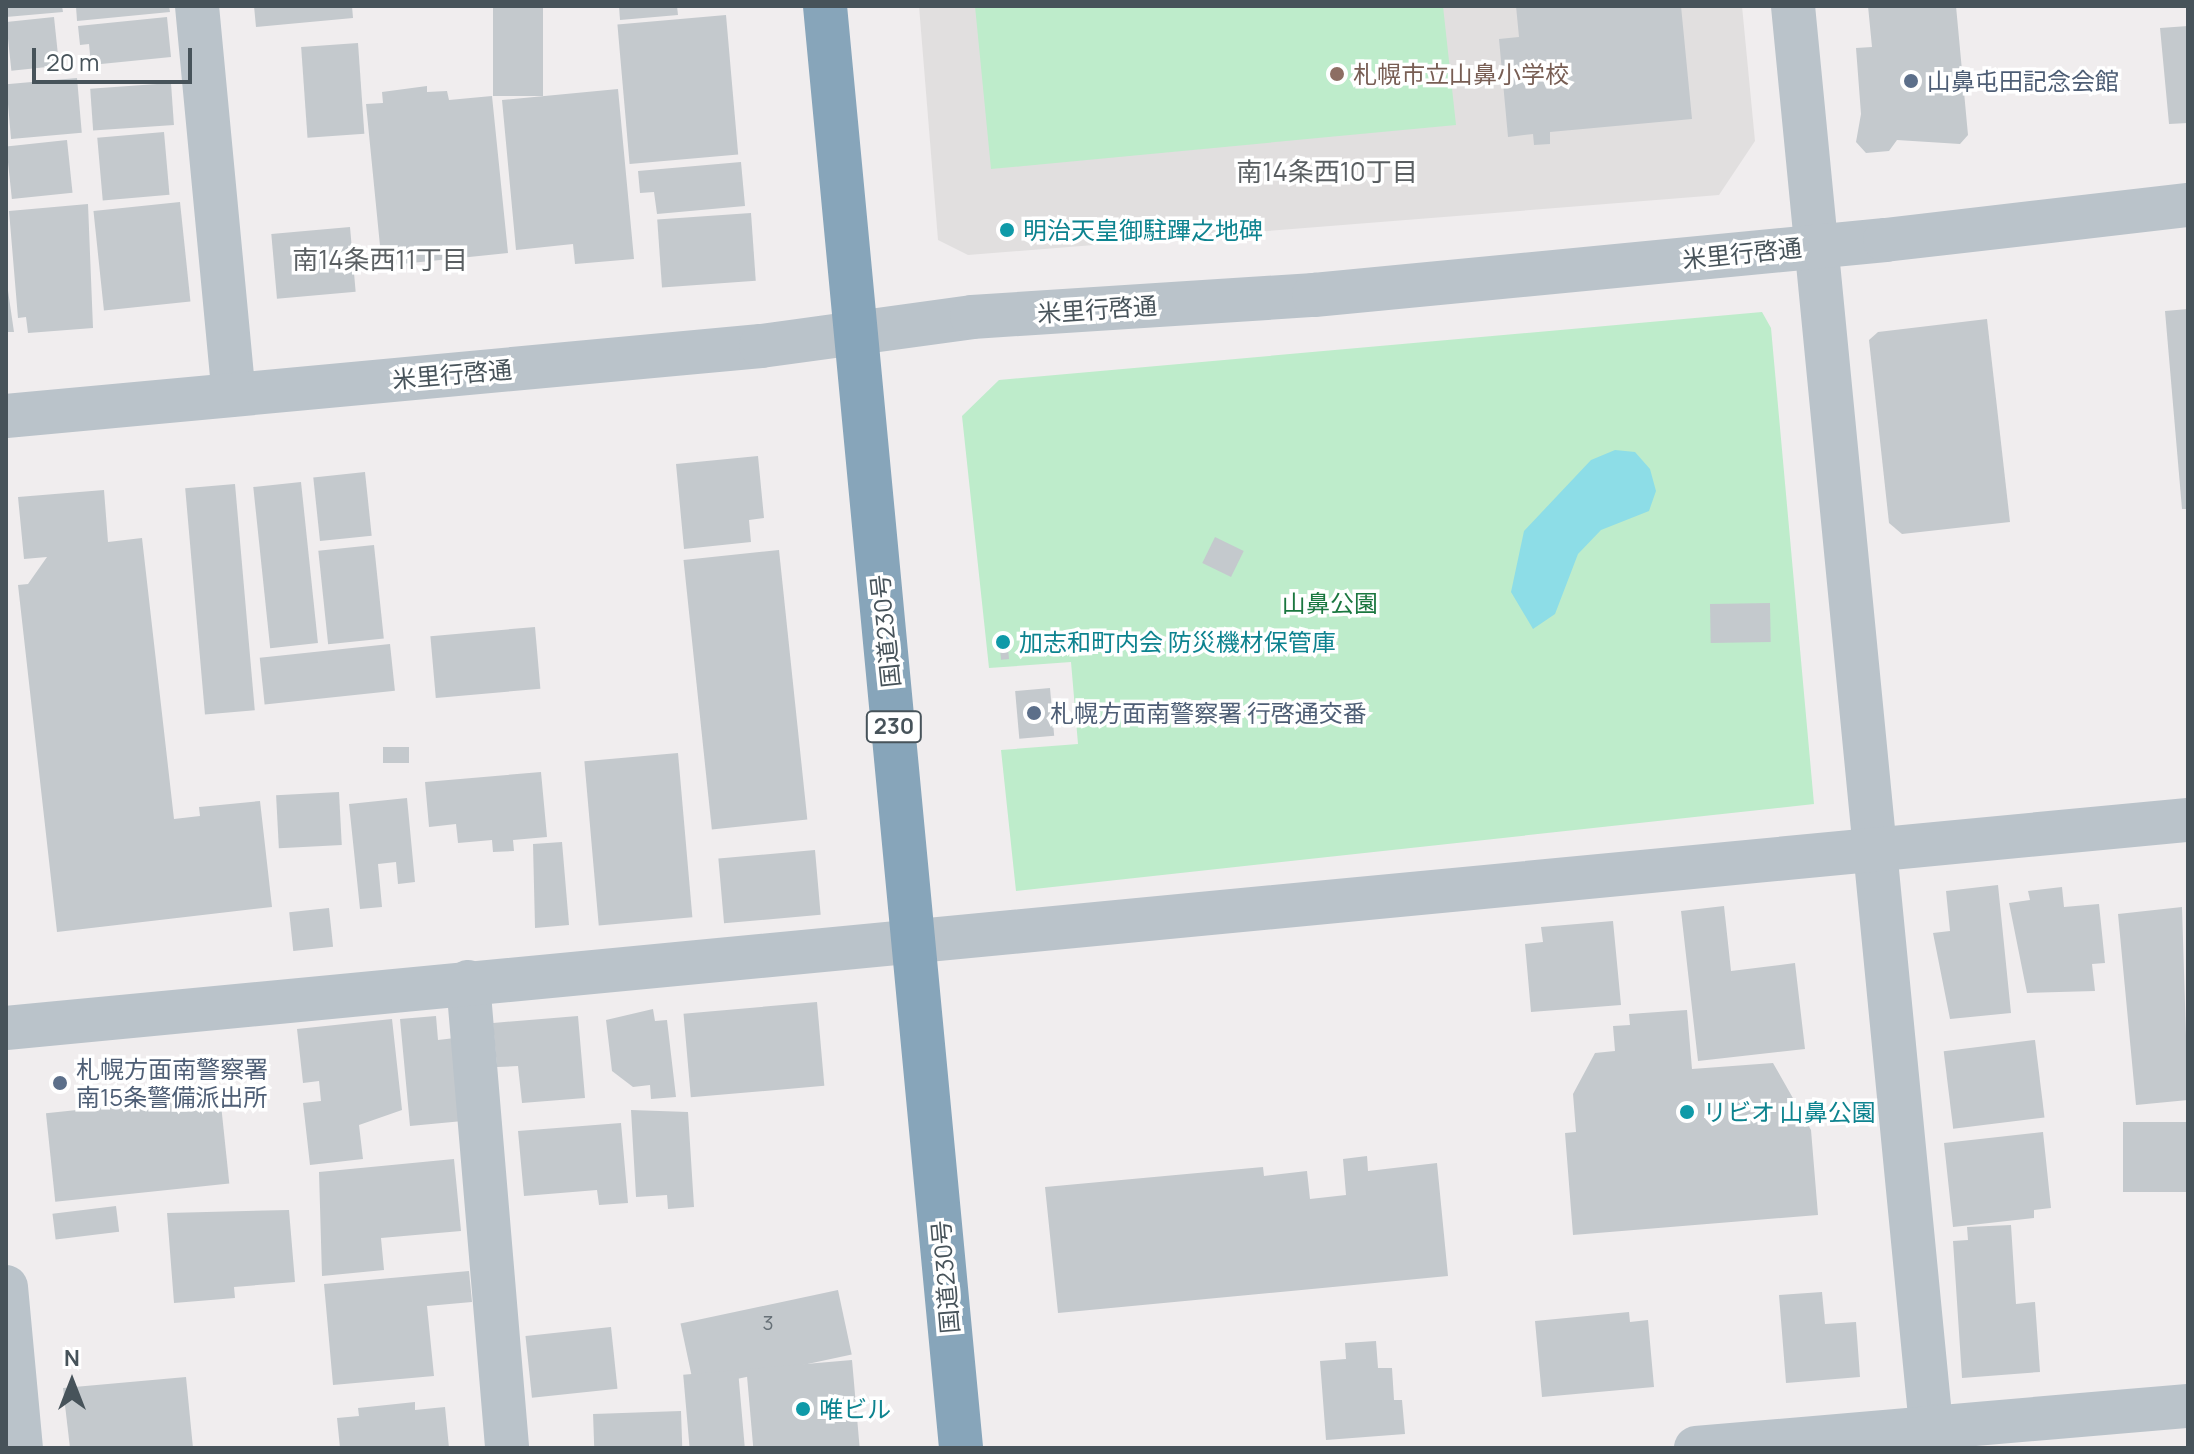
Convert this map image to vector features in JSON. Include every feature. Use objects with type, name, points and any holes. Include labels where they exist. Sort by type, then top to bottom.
[{"type":"highway","name":"国道230号","points":[[825,6],[961,1448]]},
{"type":"street","points":[[197,6],[234,394]]},
{"type":"street","points":[[1793,6],[1932,1438]]},
{"type":"street","name":"米里行啓通","points":[[6,416],[856,336],[972,317],[1314,295],[1816,246],[2188,205]]},
{"type":"street","points":[[6,1028],[915,938],[2188,820]]},
{"type":"street","points":[[468,982],[507,1448]]},
{"type":"street","points":[[6,1287],[21,1448]]},
{"type":"street","points":[[1696,1448],[1932,1438],[2188,1406]]},
{"type":"shaded area","name":"札幌市立山鼻小学校","points":[[919,6],[1742,6],[1755,141],[1719,195],[968,255],[938,240]]},
{"type":"green space","points":[[975,6],[1443,6],[1456,125],[991,169]]},
{"type":"green space","name":"山鼻公園","points":[[1762,312],[1771,328],[1814,804],[1016,891],[1001,750],[1078,744],[1071,662],[989,668],[962,416],[999,380]]},
{"type":"water","points":[[1615,450],[1635,452],[1650,469],[1656,491],[1649,511],[1601,530],[1578,554],[1555,614],[1533,629],[1511,592],[1524,531],[1591,460]]},
{"type":"building","points":[[6,6],[62,6],[63,12],[6,17]]},
{"type":"building","points":[[76,6],[169,6],[170,12],[77,21]]},
{"type":"building","points":[[254,6],[352,6],[353,18],[256,27]]},
{"type":"building","points":[[493,6],[543,6],[543,96],[493,96]]},
{"type":"building","points":[[619,6],[677,6],[678,15],[620,20]]},
{"type":"building","points":[[1516,6],[1681,6],[1692,119],[1550,132],[1550,144],[1534,145],[1533,134],[1508,137],[1499,39],[1519,37]]},
{"type":"building","name":"山鼻屯田記念会館","points":[[1868,6],[1956,6],[1968,135],[1960,144],[1897,140],[1889,151],[1866,153],[1856,142],[1861,114],[1856,48],[1872,47]]},
{"type":"building","points":[[726,15],[738,154],[630,164],[617,24]]},
{"type":"building","points":[[54,17],[59,66],[11,71],[6,22]]},
{"type":"building","points":[[167,17],[171,57],[91,65],[89,44],[80,45],[78,26]]},
{"type":"building","points":[[2188,26],[2188,123],[2169,124],[2160,28]]},
{"type":"building","points":[[358,43],[364,134],[307,138],[301,47]]},
{"type":"building","points":[[77,78],[82,133],[11,139],[6,84]]},
{"type":"building","points":[[171,83],[174,125],[93,131],[90,89]]},
{"type":"building","points":[[427,86],[427,92],[447,91],[449,100],[492,96],[508,253],[382,266],[366,104],[383,103],[382,92]]},
{"type":"building","points":[[618,89],[634,259],[575,264],[573,244],[516,250],[502,100]]},
{"type":"building","points":[[164,132],[169,195],[103,201],[97,138]]},
{"type":"building","points":[[67,140],[73,193],[12,199],[6,146]]},
{"type":"building","points":[[741,162],[745,206],[657,214],[654,192],[640,193],[638,171]]},
{"type":"building","points":[[180,202],[190,301],[104,311],[93,211]]},
{"type":"building","points":[[88,204],[93,328],[28,333],[26,317],[18,318],[9,211]]},
{"type":"building","points":[[751,213],[756,281],[662,287],[657,220]]},
{"type":"building","points":[[350,227],[356,292],[277,299],[271,234]]},
{"type":"building","points":[[6,277],[14,332],[6,332]]},
{"type":"building","points":[[2188,309],[2188,509],[2182,509],[2165,311]]},
{"type":"building","points":[[1987,319],[2010,522],[1902,534],[1889,523],[1869,340],[1878,332]]},
{"type":"building","points":[[758,456],[764,518],[749,520],[751,542],[684,549],[676,464]]},
{"type":"building","points":[[365,472],[372,536],[320,541],[313,477]]},
{"type":"building","points":[[301,482],[318,643],[270,648],[253,487]]},
{"type":"building","points":[[235,484],[255,710],[205,714],[185,488]]},
{"type":"building","points":[[104,490],[108,542],[142,538],[174,819],[200,816],[199,807],[260,801],[272,907],[57,932],[18,585],[28,584],[47,557],[24,559],[18,497]]},
{"type":"building","points":[[1215,537],[1244,551],[1231,577],[1202,563]]},
{"type":"building","points":[[374,545],[384,638],[328,644],[318,551]]},
{"type":"building","points":[[779,550],[807,820],[712,830],[684,560]]},
{"type":"building","points":[[1770,603],[1771,642],[1711,643],[1710,604]]},
{"type":"building","points":[[535,627],[540,689],[436,698],[430,636]]},
{"type":"building","name":"加志和町内会 防災機材保管庫","points":[[1007,636],[1007,647],[1000,648],[999,637]]},
{"type":"building","points":[[390,644],[395,691],[265,704],[260,658]]},
{"type":"building","points":[[1008,649],[1009,659],[1001,660],[1000,650]]},
{"type":"building","name":"札幌方面南警察署 行啓通交番","points":[[1050,688],[1054,736],[1019,739],[1015,691]]},
{"type":"building","points":[[383,747],[409,747],[409,763],[383,763]]},
{"type":"building","points":[[678,753],[692,917],[599,926],[584,761]]},
{"type":"building","points":[[541,772],[547,837],[513,840],[514,851],[493,852],[492,840],[458,843],[456,824],[429,827],[425,782]]},
{"type":"building","points":[[339,792],[342,845],[279,848],[276,795]]},
{"type":"building","points":[[407,798],[415,882],[398,884],[396,862],[378,864],[382,907],[360,909],[349,804]]},
{"type":"building","points":[[562,842],[569,925],[535,928],[533,844]]},
{"type":"building","points":[[815,850],[821,915],[724,923],[718,858]]},
{"type":"building","points":[[1998,885],[2011,1013],[1950,1019],[1933,933],[1950,931],[1946,891]]},
{"type":"building","points":[[2062,887],[2064,907],[2099,904],[2105,963],[2092,964],[2095,991],[2027,993],[2009,903],[2030,900],[2028,891]]},
{"type":"building","points":[[1724,906],[1731,971],[1795,963],[1805,1049],[1698,1061],[1681,911]]},
{"type":"building","points":[[2182,907],[2188,1100],[2136,1105],[2118,914]]},
{"type":"building","points":[[329,908],[333,947],[293,951],[289,912]]},
{"type":"building","points":[[1613,921],[1621,1005],[1531,1012],[1525,944],[1543,942],[1541,927]]},
{"type":"building","points":[[817,1002],[824,1086],[691,1097],[684,1014]]},
{"type":"building","points":[[653,1009],[655,1021],[667,1020],[676,1097],[651,1099],[650,1085],[633,1087],[612,1071],[606,1020]]},
{"type":"building","name":"リビオ 山鼻公園","points":[[1687,1010],[1692,1069],[1773,1063],[1811,1130],[1818,1215],[1573,1235],[1565,1133],[1576,1132],[1573,1094],[1595,1053],[1615,1051],[1613,1026],[1630,1025],[1629,1014]]},
{"type":"building","points":[[436,1016],[438,1040],[455,1038],[463,1121],[410,1126],[400,1019]]},
{"type":"building","points":[[578,1016],[585,1098],[522,1103],[518,1066],[497,1067],[493,1023]]},
{"type":"building","points":[[392,1019],[402,1110],[359,1125],[363,1159],[310,1165],[303,1103],[321,1101],[319,1081],[303,1083],[297,1029]]},
{"type":"building","points":[[2035,1040],[2045,1117],[1953,1129],[1944,1051]]},
{"type":"building","points":[[220,1095],[229,1184],[55,1202],[46,1113]]},
{"type":"building","points":[[631,1110],[688,1112],[694,1207],[668,1209],[667,1195],[636,1197]]},
{"type":"building","points":[[2123,1122],[2188,1122],[2188,1192],[2123,1192]]},
{"type":"building","points":[[621,1123],[628,1203],[599,1205],[597,1190],[524,1196],[518,1131]]},
{"type":"building","points":[[2043,1132],[2051,1208],[2034,1210],[2034,1218],[1953,1227],[1944,1143]]},
{"type":"building","points":[[1367,1156],[1368,1171],[1437,1163],[1448,1276],[1058,1313],[1045,1187],[1263,1167],[1264,1176],[1307,1171],[1310,1199],[1346,1195],[1343,1159]]},
{"type":"building","points":[[454,1159],[461,1231],[381,1238],[384,1270],[322,1276],[319,1172]]},
{"type":"building","points":[[116,1206],[119,1232],[56,1240],[52,1214]]},
{"type":"building","points":[[289,1210],[295,1282],[234,1287],[235,1298],[174,1303],[167,1213]]},
{"type":"building","points":[[2011,1225],[2016,1304],[2035,1302],[2040,1372],[1962,1378],[1953,1241],[1968,1240],[1967,1227]]},
{"type":"building","points":[[469,1271],[472,1302],[427,1306],[434,1376],[333,1385],[324,1284]]},
{"type":"building","points":[[838,1290],[852,1355],[694,1388],[681,1323]]},
{"type":"building","points":[[1822,1292],[1825,1324],[1856,1322],[1860,1377],[1786,1383],[1779,1295]]},
{"type":"building","points":[[1629,1312],[1630,1322],[1648,1320],[1654,1387],[1542,1397],[1535,1321]]},
{"type":"building","points":[[611,1327],[617,1389],[532,1398],[525,1336]]},
{"type":"building","points":[[1376,1341],[1378,1368],[1392,1368],[1394,1400],[1402,1400],[1405,1434],[1326,1440],[1320,1361],[1346,1359],[1345,1343]]},
{"type":"building","name":"唯ビル","points":[[852,1360],[860,1448],[753,1448],[746,1369]]},
{"type":"building","points":[[738,1370],[745,1448],[690,1448],[683,1375]]},
{"type":"building","points":[[186,1377],[193,1448],[70,1448],[63,1388]]},
{"type":"building","points":[[415,1402],[415,1410],[445,1407],[449,1448],[340,1448],[337,1418],[359,1416],[358,1408]]},
{"type":"building","points":[[681,1411],[682,1448],[594,1448],[593,1414]]},
{"type":"place","name":"札幌市立山鼻小学校","points":[[1337,74]]},
{"type":"place","name":"山鼻屯田記念会館","points":[[1911,81]]},
{"type":"place","name":"明治天皇御駐蹕之地碑","points":[[1007,230]]},
{"type":"place","name":"加志和町内会 防災機材保管庫","points":[[1003,642]]},
{"type":"place","name":"札幌方面南警察署 行啓通交番","points":[[1034,713]]},
{"type":"place","name":"札幌方面南警察署 南15条警備派出所","points":[[60,1083]]},
{"type":"place","name":"リビオ 山鼻公園","points":[[1687,1112]]},
{"type":"place","name":"唯ビル","points":[[803,1409]]},
{"type":"district","name":"南14条西10丁目","points":[[1327,172]]},
{"type":"district","name":"南14条西11丁目","points":[[380,260]]}]
